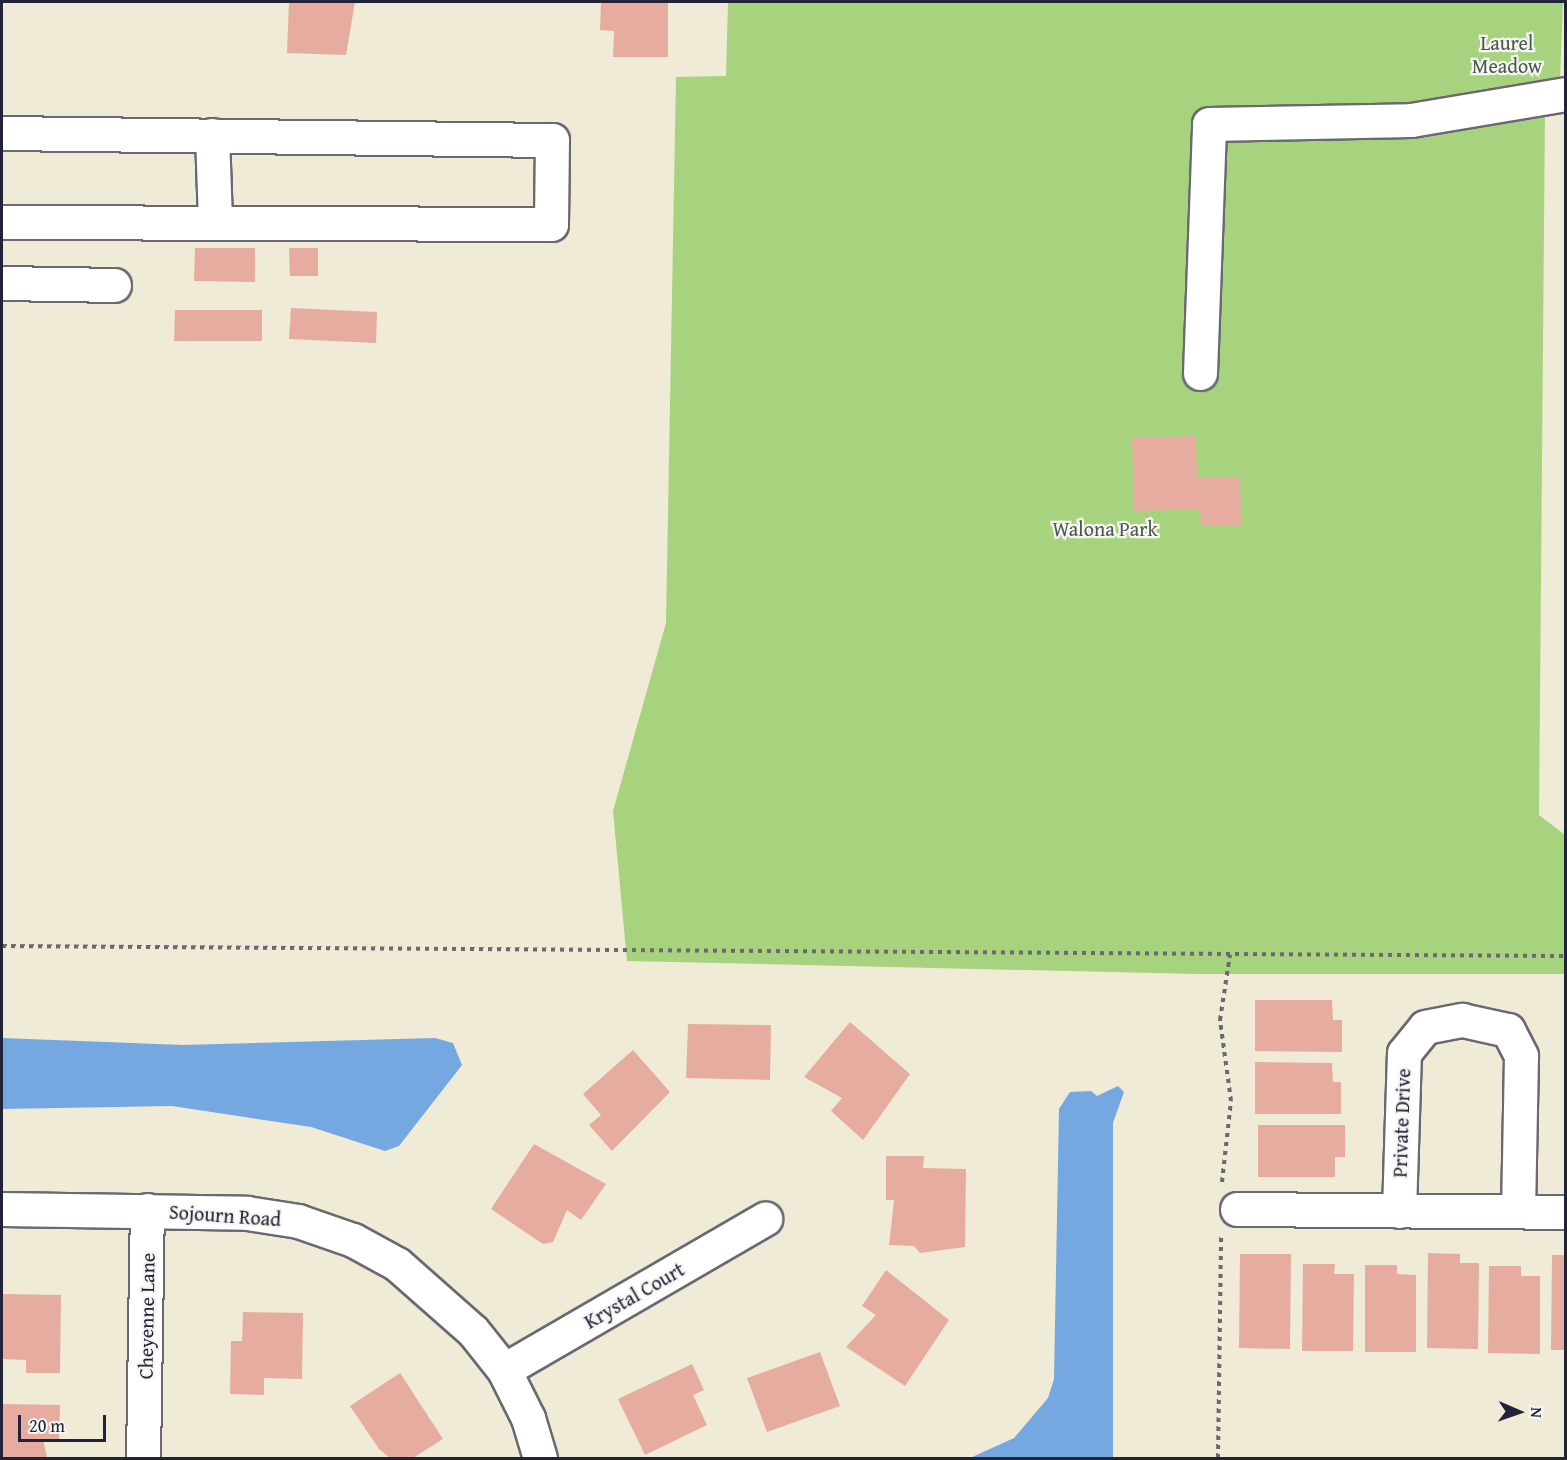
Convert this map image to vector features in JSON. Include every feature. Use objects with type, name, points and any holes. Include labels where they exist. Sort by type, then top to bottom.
[{"type":"street","points":[[1200,373],[1209,124],[1411,120],[1561,94]]},
{"type":"street","points":[[2,133],[552,140],[551,224],[2,222]]},
{"type":"street","points":[[212,135],[215,223]]},
{"type":"street","points":[[2,282],[114,285]]},
{"type":"street","name":"Private Drive","points":[[1399,1211],[1404,1053],[1425,1027],[1462,1020],[1509,1030],[1521,1056],[1518,1211]]},
{"type":"street","name":"Sojourn Road","points":[[2,1209],[247,1213],[298,1221],[353,1240],[436,1294],[504,1370],[528,1418],[540,1458]]},
{"type":"street","points":[[1237,1209],[1566,1212]]},
{"type":"street","name":"Cheyenne Lane","points":[[143,1458],[147,1210]]},
{"type":"street","name":"Krystal Court","points":[[504,1370],[765,1219]]},
{"type":"path","points":[[2,946],[1566,956]]},
{"type":"green space","name":"Walona Park","points":[[728,2],[1563,2],[1560,79],[1545,110],[1539,815],[1565,835],[1565,974],[1197,974],[627,961],[613,811],[666,623],[676,77],[726,76]]},
{"type":"water","points":[[2,1038],[183,1045],[435,1038],[453,1043],[462,1065],[399,1146],[385,1151],[311,1127],[172,1106],[2,1109]]},
{"type":"water","points":[[1118,1086],[1124,1092],[1113,1123],[1113,1458],[970,1458],[1014,1438],[1048,1398],[1054,1379],[1059,1109],[1070,1092],[1091,1091],[1097,1096]]},
{"type":"building","points":[[289,2],[355,2],[346,55],[287,53]]},
{"type":"building","points":[[601,2],[668,2],[668,57],[613,57],[614,31],[600,30]]},
{"type":"building","points":[[195,248],[255,248],[255,282],[194,281]]},
{"type":"building","points":[[289,248],[318,248],[318,276],[290,276]]},
{"type":"building","points":[[291,308],[377,312],[376,343],[289,339]]},
{"type":"building","points":[[175,310],[262,310],[262,341],[174,341]]},
{"type":"building","points":[[1196,436],[1197,478],[1240,477],[1241,525],[1201,526],[1200,509],[1134,511],[1132,438]]},
{"type":"building","points":[[1255,1000],[1332,1000],[1333,1020],[1342,1020],[1342,1052],[1255,1051]]},
{"type":"building","points":[[850,1022],[910,1074],[863,1140],[831,1111],[842,1098],[804,1077]]},
{"type":"building","points":[[688,1024],[771,1025],[770,1080],[686,1078]]},
{"type":"building","points":[[633,1050],[670,1092],[612,1151],[589,1125],[601,1115],[583,1094]]},
{"type":"building","points":[[1255,1062],[1332,1063],[1333,1082],[1341,1082],[1341,1114],[1255,1114]]},
{"type":"building","points":[[1258,1125],[1345,1125],[1345,1157],[1335,1157],[1335,1177],[1258,1177]]},
{"type":"building","points":[[534,1144],[606,1184],[581,1220],[567,1210],[553,1242],[543,1244],[491,1209]]},
{"type":"building","points":[[886,1156],[924,1156],[923,1168],[966,1169],[965,1247],[920,1253],[914,1246],[889,1245],[894,1200],[886,1200]]},
{"type":"building","points":[[1428,1253],[1460,1254],[1460,1263],[1479,1263],[1478,1349],[1427,1348]]},
{"type":"building","points":[[1240,1254],[1291,1254],[1290,1349],[1239,1348]]},
{"type":"building","points":[[1552,1255],[1566,1255],[1566,1350],[1551,1350]]},
{"type":"building","points":[[1303,1264],[1335,1264],[1334,1274],[1354,1274],[1353,1351],[1302,1351]]},
{"type":"building","points":[[1365,1265],[1397,1265],[1397,1274],[1416,1275],[1416,1352],[1365,1352]]},
{"type":"building","points":[[1489,1266],[1521,1266],[1521,1276],[1540,1276],[1540,1354],[1488,1353]]},
{"type":"building","points":[[886,1270],[949,1320],[905,1386],[846,1347],[876,1315],[862,1306]]},
{"type":"building","points":[[2,1294],[61,1295],[60,1373],[26,1373],[26,1360],[2,1359]]},
{"type":"building","points":[[243,1312],[303,1313],[302,1379],[264,1378],[264,1395],[230,1394],[231,1341],[242,1341]]},
{"type":"building","points":[[820,1352],[840,1406],[767,1432],[747,1378]]},
{"type":"building","points":[[692,1364],[704,1390],[693,1395],[707,1425],[645,1455],[618,1399]]},
{"type":"building","points":[[400,1373],[443,1439],[413,1458],[390,1458],[379,1449],[350,1406]]},
{"type":"building","points":[[2,1404],[60,1405],[59,1439],[43,1439],[47,1458],[2,1458]]},
{"type":"park label","name":"Laurel Meadow","points":[[1507,54]]}]
